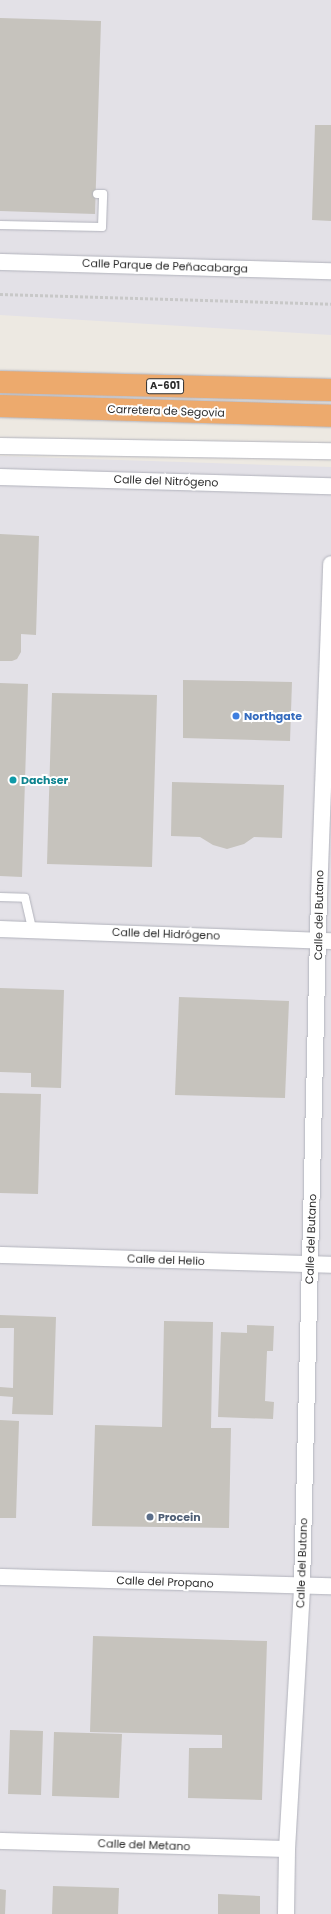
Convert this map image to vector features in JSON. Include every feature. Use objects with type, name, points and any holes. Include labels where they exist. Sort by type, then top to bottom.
[{"type":"highway","name":"A-601","points":[[0,382],[331,390]]},
{"type":"highway","name":"Carretera de Segovia","points":[[0,406],[331,416]]},
{"type":"street","name":"Calle Parque de Peñacabarga","points":[[0,262],[331,271]]},
{"type":"street","points":[[0,446],[331,452]]},
{"type":"street","name":"Calle del Nitrógeno","points":[[0,477],[331,486]]},
{"type":"street","name":"Calle del Butano","points":[[286,1914],[287,1849],[302,1586],[311,1264],[325,941],[331,564]]},
{"type":"street","name":"Calle del Hidrógeno","points":[[0,929],[325,941]]},
{"type":"street","name":"Calle del Helio","points":[[0,1255],[331,1265]]},
{"type":"street","name":"Calle del Propano","points":[[0,1577],[331,1586]]},
{"type":"street","name":"Calle del Metano","points":[[0,1841],[287,1849]]},
{"type":"lane","points":[[0,225],[102,228],[104,194],[97,194]]},
{"type":"lane","points":[[0,897],[25,898],[32,929]]},
{"type":"path","points":[[0,294],[331,304]]},
{"type":"shaded area","points":[[0,0],[331,0],[331,335],[0,315]]},
{"type":"shaded area","points":[[0,456],[331,467],[331,1914],[0,1914]]},
{"type":"building","points":[[0,18],[101,21],[95,214],[0,211]]},
{"type":"building","points":[[315,125],[331,125],[331,221],[312,220]]},
{"type":"building","points":[[0,534],[39,536],[36,635],[21,634],[21,652],[17,659],[12,661],[0,661]]},
{"type":"building","points":[[183,680],[292,682],[290,741],[183,738]]},
{"type":"building","name":"Dachser","points":[[0,683],[28,684],[22,877],[0,876]]},
{"type":"building","points":[[52,693],[157,695],[152,867],[47,864]]},
{"type":"building","points":[[172,782],[284,785],[282,838],[254,837],[244,844],[227,849],[213,845],[200,837],[171,836]]},
{"type":"building","points":[[0,988],[64,990],[61,1088],[31,1087],[31,1073],[0,1072]]},
{"type":"building","points":[[179,997],[289,1001],[285,1098],[175,1095]]},
{"type":"building","points":[[0,1093],[41,1094],[38,1194],[0,1193]]},
{"type":"building","points":[[0,1315],[56,1317],[53,1415],[12,1414],[13,1397],[0,1396],[0,1387],[13,1388],[14,1328],[0,1328]]},
{"type":"building","points":[[164,1321],[213,1322],[211,1428],[231,1428],[229,1528],[92,1526],[95,1425],[162,1427]]},
{"type":"building","points":[[247,1325],[274,1326],[273,1351],[267,1351],[265,1401],[274,1402],[273,1419],[218,1417],[221,1332],[247,1333]]},
{"type":"building","points":[[0,1420],[19,1421],[16,1518],[0,1518]]},
{"type":"building","points":[[93,1636],[267,1641],[262,1800],[188,1798],[189,1748],[222,1748],[222,1735],[90,1732]]},
{"type":"building","points":[[10,1730],[43,1731],[41,1795],[8,1794]]},
{"type":"building","points":[[54,1732],[122,1734],[119,1798],[52,1796]]},
{"type":"building","points":[[53,1886],[119,1888],[118,1914],[52,1914]]},
{"type":"building","points":[[0,1889],[6,1890],[5,1914],[0,1914]]},
{"type":"building","points":[[218,1894],[260,1896],[260,1914],[218,1914]]},
{"type":"place","name":"Northgate","points":[[236,716]]},
{"type":"place","name":"Dachser","points":[[13,780]]},
{"type":"place","name":"Procein","points":[[150,1517]]}]
